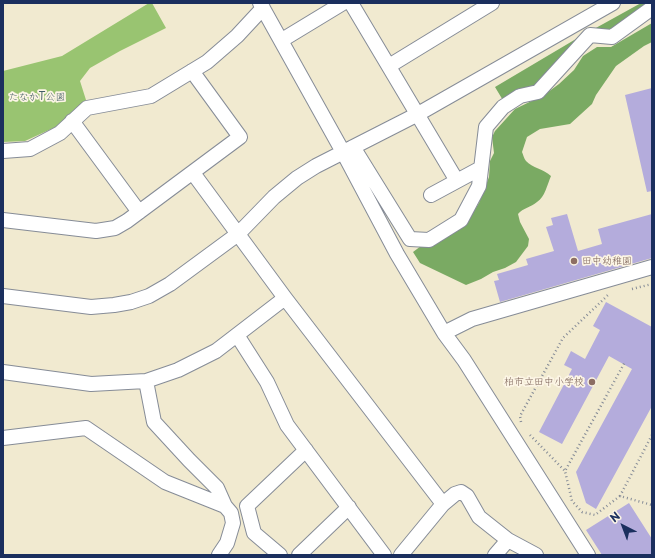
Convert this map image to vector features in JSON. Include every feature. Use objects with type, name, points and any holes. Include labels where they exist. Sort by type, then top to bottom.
[{"type":"street","points":[[282,40],[343,3]]},
{"type":"street","points":[[351,3],[457,181]]},
{"type":"street","points":[[389,66],[492,3]]},
{"type":"street","points":[[3,296],[91,307],[131,302],[149,296],[170,284],[238,234],[274,197],[297,178],[316,166],[418,114],[613,3]]},
{"type":"street","points":[[3,151],[30,149],[60,133],[87,108],[150,96],[208,62],[237,36],[262,5],[348,149],[410,239],[429,240],[461,220],[480,186],[486,127],[504,107],[520,96],[538,92],[590,35]]},
{"type":"street","points":[[590,35],[612,37],[652,8]]},
{"type":"street","points":[[581,21],[590,35]]},
{"type":"street","points":[[3,220],[96,231],[116,228],[193,173],[240,137],[192,71]]},
{"type":"street","points":[[72,121],[139,212]]},
{"type":"street","points":[[348,149],[397,254],[444,333],[464,360],[588,555]]},
{"type":"street","points":[[431,195],[481,168]]},
{"type":"street","points":[[193,173],[285,298],[443,504]]},
{"type":"street","points":[[444,333],[472,319],[652,267]]},
{"type":"street","points":[[3,372],[91,384],[146,381],[197,361],[216,351],[285,298]]},
{"type":"street","points":[[237,336],[267,382],[287,425],[349,506],[384,555]]},
{"type":"street","points":[[146,381],[154,422],[217,488],[225,506],[231,513],[233,523],[227,542],[219,555]]},
{"type":"street","points":[[3,438],[86,428],[165,482],[225,506]]},
{"type":"street","points":[[280,555],[254,534],[247,506],[306,450]]},
{"type":"street","points":[[401,555],[443,504],[455,494],[461,492],[467,496],[479,517],[508,540],[536,555]]},
{"type":"street","points":[[299,555],[349,506]]},
{"type":"street","points":[[495,555],[508,540]]},
{"type":"path","points":[[625,290],[652,284]]},
{"type":"path","points":[[522,426],[520,416],[563,338],[610,293]]},
{"type":"path","points":[[565,471],[625,362]]},
{"type":"path","points":[[526,431],[565,471],[572,501],[582,512],[595,515],[620,496],[652,435]]},
{"type":"path","points":[[620,496],[652,505]]},
{"type":"green space","name":"たなかT公園","points":[[149,3],[152,3],[166,28],[90,68],[80,81],[86,100],[60,125],[25,141],[3,142],[3,71],[62,56]]},
{"type":"green space","points":[[641,3],[652,3],[611,34],[594,29]]},
{"type":"green space","points":[[652,23],[652,42],[616,66],[596,95],[592,104],[570,124],[540,129],[527,137],[522,152],[525,160],[551,176],[540,200],[522,210],[518,214],[520,222],[529,239],[528,246],[516,262],[466,285],[420,263],[413,252],[421,246],[467,222],[479,203],[489,177],[490,161],[494,153],[492,137],[495,131],[515,109],[544,95],[559,84],[574,70],[583,56],[597,47],[611,47]]},
{"type":"green space","points":[[581,36],[536,88],[504,102],[495,87]]},
{"type":"building","points":[[652,88],[652,191],[647,192],[625,95]]},
{"type":"building","points":[[567,214],[578,251],[602,244],[598,229],[652,214],[652,258],[500,302],[494,281],[499,280],[497,274],[528,265],[526,259],[554,251],[546,227],[553,225],[551,218]]},
{"type":"building","points":[[606,302],[652,327],[652,406],[596,509],[586,503],[576,472],[632,369],[609,356],[562,444],[539,432],[572,369],[564,365],[571,351],[585,359],[600,330],[593,326]]},
{"type":"building","points":[[629,503],[652,539],[652,555],[602,555],[586,530]]},
{"type":"place","name":"田中幼稚園","points":[[574,261]]},
{"type":"place","name":"柏市立田中小学校","points":[[592,382]]}]
